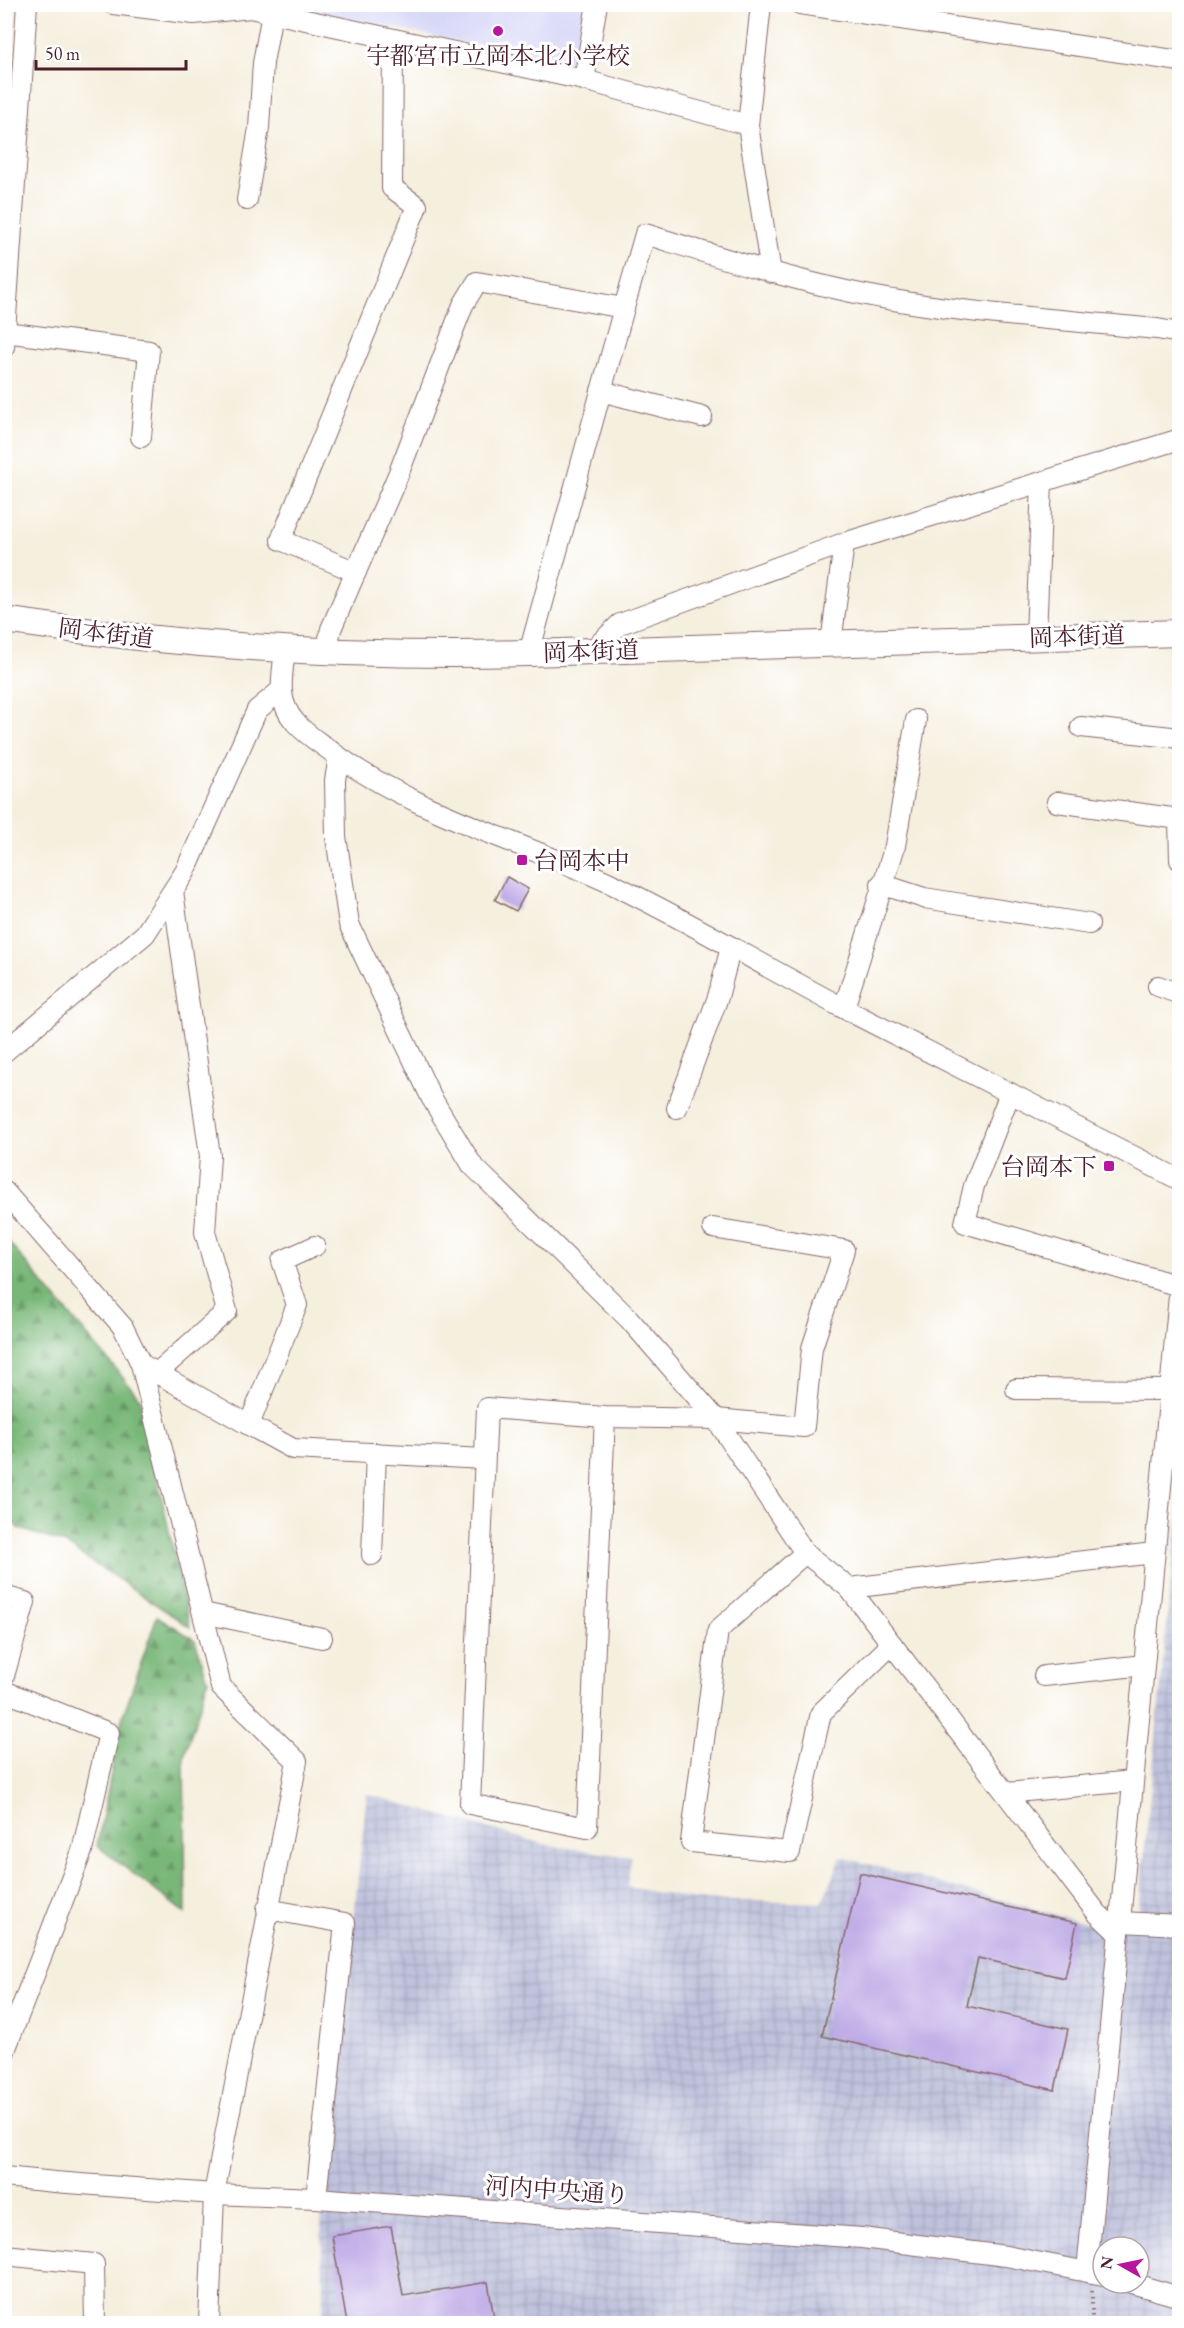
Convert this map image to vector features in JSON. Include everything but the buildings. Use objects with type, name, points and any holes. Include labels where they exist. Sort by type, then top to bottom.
[{"type":"main road","name":"岡本街道","points":[[4,620],[167,641],[326,653],[529,653],[1179,633]]},
{"type":"street","points":[[27,4],[5,339],[148,351],[141,437]]},
{"type":"street","points":[[114,4],[194,14],[250,8],[584,80],[748,125]]},
{"type":"street","points":[[584,80],[597,4]]},
{"type":"street","points":[[761,4],[748,125],[771,273]]},
{"type":"street","points":[[800,4],[1179,61]]},
{"type":"street","points":[[247,200],[259,128],[263,63],[272,13]]},
{"type":"street","points":[[356,572],[281,540],[417,206],[392,188],[393,39]]},
{"type":"street","points":[[529,653],[645,234],[771,273],[852,292],[952,310],[1179,333]]},
{"type":"street","points":[[326,653],[331,629],[398,475],[463,305],[477,282],[624,308]]},
{"type":"street","points":[[601,391],[702,417]]},
{"type":"street","points":[[591,651],[620,624],[844,543],[1179,439]]},
{"type":"street","points":[[1036,637],[1042,482]]},
{"type":"street","points":[[831,643],[844,543]]},
{"type":"street","points":[[285,651],[280,691],[285,709],[294,722],[371,779],[408,798],[599,879],[1179,1180]]},
{"type":"street","points":[[4,1052],[145,933],[185,872],[258,710],[280,691]]},
{"type":"street","points":[[844,1008],[881,884],[895,846],[916,720]]},
{"type":"street","points":[[1081,728],[1179,738]]},
{"type":"street","points":[[339,757],[335,780],[336,837],[349,924],[431,1097],[472,1165],[629,1318],[716,1419],[805,1553],[849,1588],[1096,1913],[1120,1928],[1179,1925]]},
{"type":"street","points":[[1057,802],[1179,819],[1179,860]]},
{"type":"street","points":[[881,884],[924,898],[1089,924]]},
{"type":"street","points":[[149,1368],[227,1311],[205,1232],[210,1156],[173,891]]},
{"type":"street","points":[[677,1108],[718,997],[731,947]]},
{"type":"street","points":[[1158,986],[1179,994]]},
{"type":"street","points":[[1010,1093],[974,1186],[965,1223],[1179,1285],[1176,1355],[1170,1390],[1154,1553],[1120,1928],[1099,2235]]},
{"type":"street","points":[[4,1191],[123,1327],[149,1368],[221,1687],[297,1761],[214,2194],[209,2324]]},
{"type":"street","points":[[605,1417],[587,1828],[470,1804],[487,1408],[605,1417],[716,1419],[804,1427],[812,1348],[844,1250],[713,1228]]},
{"type":"street","points":[[249,1425],[297,1305],[282,1261],[315,1246]]},
{"type":"street","points":[[149,1368],[293,1449],[484,1459]]},
{"type":"street","points":[[1016,1389],[1170,1390]]},
{"type":"street","points":[[372,1555],[376,1453]]},
{"type":"street","points":[[805,1553],[718,1630],[691,1842],[790,1852],[821,1713],[892,1644]]},
{"type":"street","points":[[849,1588],[1154,1553]]},
{"type":"street","points":[[4,1596],[25,1602],[4,1676]]},
{"type":"street","points":[[203,1613],[322,1638]]},
{"type":"street","points":[[1044,1676],[1144,1665]]},
{"type":"street","points":[[4,1691],[109,1733],[82,1851],[4,2052]]},
{"type":"street","points":[[1006,1793],[1133,1781]]},
{"type":"street","points":[[267,1909],[345,1923],[316,2198]]},
{"type":"street","name":"河内中央通り","points":[[4,2177],[214,2194],[316,2198],[862,2238],[1006,2256],[1091,2277]]},
{"type":"street","points":[[4,2255],[94,2264],[94,2324]]},
{"type":"street","points":[[1151,2288],[1179,2296]]},
{"type":"path","points":[[1092,2295],[1092,2324]]},
{"type":"shaded area","name":"宇都宮市立岡本北小学校","points":[[287,5],[588,5],[581,58],[570,65]]},
{"type":"shaded area","points":[[1177,1519],[1179,1519],[1179,2323],[324,2324],[321,2220],[367,1794],[547,1845],[631,1857],[627,1887],[695,1900],[822,1903],[841,1857],[1097,1926],[1137,1930]]},
{"type":"green space","points":[[4,1237],[140,1398],[190,1627],[65,1544],[18,1528],[5,1512]]},
{"type":"green space","points":[[157,1616],[195,1640],[208,1680],[184,1757],[186,1914],[97,1846],[121,1722]]},
{"type":"place","name":"宇都宮市立岡本北小学校","points":[[498,31]]},
{"type":"place","name":"台岡本中","points":[[522,860]]},
{"type":"place","name":"台岡本下","points":[[1109,1166]]}]
